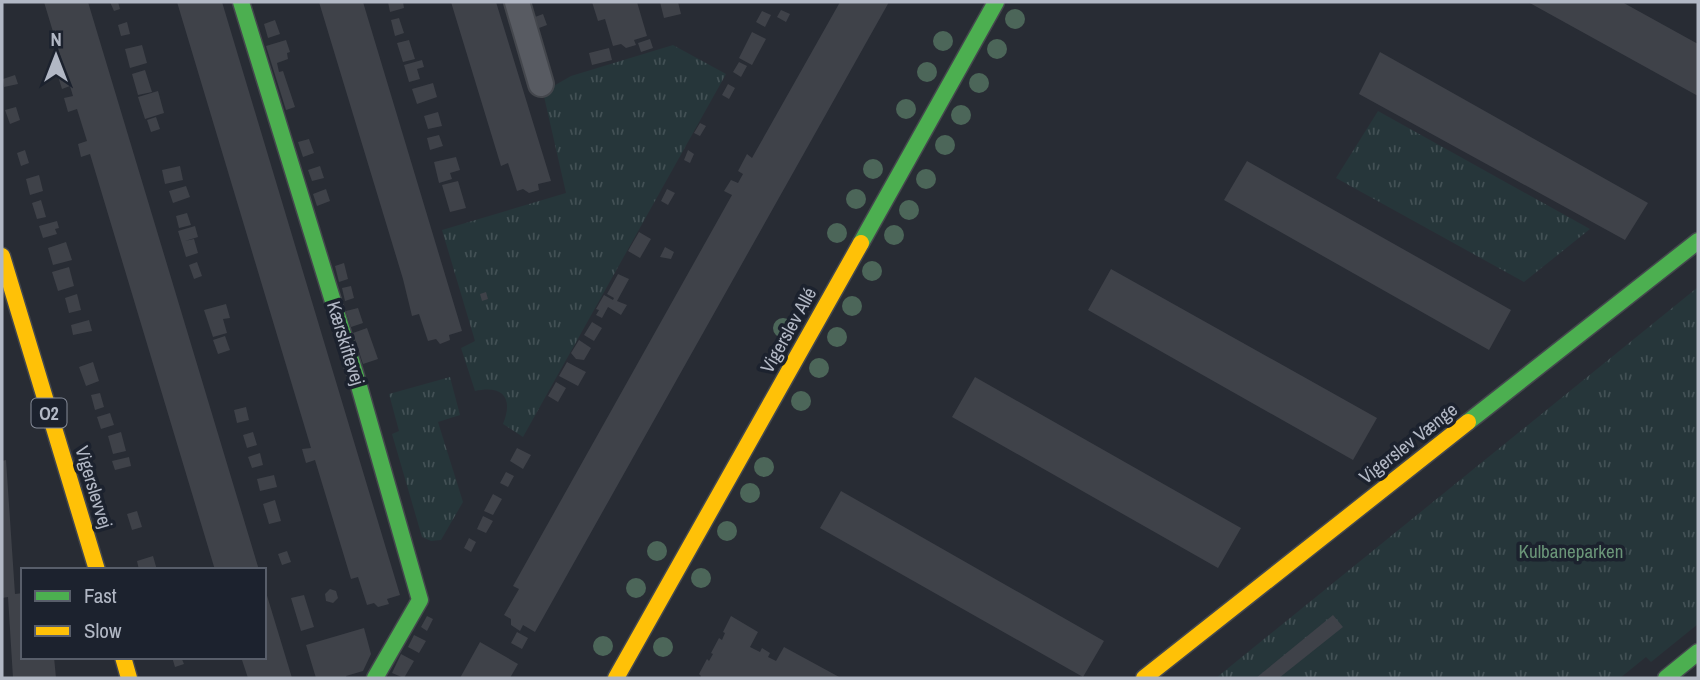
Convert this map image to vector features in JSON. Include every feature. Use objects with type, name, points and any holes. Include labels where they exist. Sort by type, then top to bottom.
[{"type":"street","name":"Kærskiftevej","points":[[241,2],[359,386],[419,600],[375,678]]},
{"type":"street","points":[[517,2],[541,84]]},
{"type":"street","name":"Vigerslev Allé","points":[[616,678],[996,2]]},
{"type":"street","name":"Vigerslev Vænge","points":[[1144,678],[1698,242]]},
{"type":"street","name":"Vigerslevvej","points":[[3,265],[96,568]]},
{"type":"street","points":[[1666,678],[1698,652]]},
{"type":"street","points":[[124,659],[130,678]]},
{"type":"green space","points":[[673,45],[726,74],[523,437],[503,424],[507,407],[503,395],[492,390],[475,391],[461,348],[475,341],[442,230],[566,193],[543,92],[571,76]]},
{"type":"green space","points":[[1378,111],[1590,229],[1524,282],[1336,178]]},
{"type":"green space","name":"Kulbaneparken","points":[[1698,287],[1698,624],[1651,662],[1646,657],[1620,678],[1216,678]]},
{"type":"green space","points":[[450,377],[460,415],[438,422],[463,502],[441,540],[431,541],[422,537],[392,434],[399,431],[389,394]]},
{"type":"building","points":[[44,2],[88,2],[258,568],[214,568],[90,154],[81,157],[78,144],[87,141],[77,109],[68,112],[64,98],[73,96],[70,86],[62,89],[56,70],[64,68]]},
{"type":"building","points":[[110,2],[118,2],[120,9],[114,11]]},
{"type":"building","points":[[177,2],[222,2],[400,595],[387,599],[389,604],[378,607],[374,603],[367,605],[358,577],[351,579],[315,460],[306,463],[302,449],[311,448]]},
{"type":"building","points":[[319,2],[363,2],[462,331],[449,335],[450,340],[440,344],[436,339],[428,341],[419,314],[412,316]]},
{"type":"building","points":[[388,2],[403,2],[404,8],[390,12]]},
{"type":"building","points":[[451,2],[496,2],[551,181],[538,184],[539,190],[529,193],[523,189],[517,191],[508,163],[501,166]]},
{"type":"building","points":[[592,2],[637,2],[647,36],[634,40],[636,45],[626,48],[621,44],[613,46],[605,19],[598,21]]},
{"type":"building","points":[[660,2],[678,2],[681,14],[664,18]]},
{"type":"building","points":[[840,2],[889,2],[535,632],[523,625],[520,631],[511,625],[511,619],[504,615],[519,589],[513,586],[732,195],[724,191],[731,180],[738,183],[743,174],[738,171],[747,154],[752,158]]},
{"type":"building","points":[[1528,2],[1622,2],[1698,44],[1698,96]]},
{"type":"building","points":[[781,10],[790,14],[786,22],[777,17]]},
{"type":"building","points":[[762,11],[771,15],[765,27],[756,22]]},
{"type":"building","points":[[543,14],[547,25],[539,28],[535,17]]},
{"type":"building","points":[[399,18],[404,33],[395,36],[391,20]]},
{"type":"building","points":[[275,20],[280,34],[268,38],[264,24]]},
{"type":"building","points":[[127,22],[130,34],[121,36],[118,25]]},
{"type":"building","points":[[752,32],[766,39],[752,65],[739,58]]},
{"type":"building","points":[[650,39],[653,48],[641,52],[638,43]]},
{"type":"building","points":[[286,40],[290,52],[287,53],[288,59],[277,63],[279,72],[283,71],[295,107],[286,110],[266,46]]},
{"type":"building","points":[[409,40],[415,59],[403,62],[397,43]]},
{"type":"building","points":[[142,45],[147,63],[130,68],[125,49]]},
{"type":"building","points":[[609,48],[612,60],[592,65],[589,53]]},
{"type":"building","points":[[1380,52],[1648,203],[1625,240],[1359,94]]},
{"type":"building","points":[[422,60],[424,67],[417,69],[420,79],[409,82],[404,65]]},
{"type":"building","points":[[739,62],[747,66],[741,77],[733,72]]},
{"type":"building","points":[[145,70],[152,92],[138,95],[132,74]]},
{"type":"building","points":[[15,75],[18,84],[4,87],[3,79]]},
{"type":"building","points":[[433,83],[437,97],[417,104],[412,89]]},
{"type":"building","points":[[728,84],[735,88],[729,99],[722,95]]},
{"type":"building","points":[[158,91],[164,113],[145,119],[138,97]]},
{"type":"building","points":[[16,107],[20,120],[10,124],[5,110]]},
{"type":"building","points":[[438,112],[442,126],[428,129],[424,116]]},
{"type":"building","points":[[156,117],[160,129],[151,132],[147,120]]},
{"type":"building","points":[[700,123],[706,126],[700,136],[694,133]]},
{"type":"building","points":[[439,135],[443,146],[430,150],[427,138]]},
{"type":"building","points":[[309,139],[314,153],[303,157],[298,142]]},
{"type":"building","points":[[25,150],[29,163],[21,166],[17,153]]},
{"type":"building","points":[[688,150],[694,154],[690,163],[684,160]]},
{"type":"building","points":[[456,157],[460,170],[450,173],[452,179],[439,183],[434,162]]},
{"type":"building","points":[[1247,161],[1511,310],[1489,350],[1224,200]]},
{"type":"building","points":[[180,166],[183,180],[165,184],[162,170]]},
{"type":"building","points":[[320,166],[324,178],[312,181],[308,170]]},
{"type":"building","points":[[39,175],[43,191],[30,195],[26,179]]},
{"type":"building","points":[[458,181],[466,208],[450,212],[442,185]]},
{"type":"building","points":[[186,186],[190,197],[173,203],[169,191]]},
{"type":"building","points":[[326,189],[330,201],[317,206],[313,194]]},
{"type":"building","points":[[667,189],[675,193],[668,205],[661,201]]},
{"type":"building","points":[[41,200],[46,217],[37,219],[32,203]]},
{"type":"building","points":[[187,213],[191,225],[179,228],[176,216]]},
{"type":"building","points":[[57,221],[57,234],[43,238],[39,226]]},
{"type":"building","points":[[195,226],[198,237],[185,241],[194,239],[198,253],[186,257],[178,231]]},
{"type":"building","points":[[639,232],[651,239],[640,258],[628,251]]},
{"type":"building","points":[[66,242],[72,260],[53,265],[48,248]]},
{"type":"building","points":[[665,247],[674,252],[671,259],[660,257]]},
{"type":"building","points":[[197,262],[202,276],[194,279],[189,265]]},
{"type":"building","points":[[344,263],[348,279],[339,282],[335,266]]},
{"type":"building","points":[[69,267],[74,286],[58,291],[52,272]]},
{"type":"building","points":[[1111,269],[1377,418],[1353,460],[1088,310]]},
{"type":"building","points":[[618,274],[629,279],[617,301],[627,305],[621,315],[608,307],[602,318],[596,315],[599,310],[596,309],[604,295],[613,300],[614,298],[607,294]]},
{"type":"building","points":[[351,286],[354,298],[345,301],[342,288]]},
{"type":"building","points":[[486,292],[488,299],[482,301],[480,294]]},
{"type":"building","points":[[77,294],[81,310],[69,313],[65,298]]},
{"type":"building","points":[[226,304],[230,318],[223,319],[227,333],[213,337],[204,310]]},
{"type":"building","points":[[358,308],[363,323],[351,327],[346,311]]},
{"type":"building","points":[[89,320],[92,331],[73,335],[71,325]]},
{"type":"building","points":[[592,322],[602,328],[594,341],[584,335]]},
{"type":"building","points":[[367,328],[378,359],[363,364],[353,333]]},
{"type":"building","points":[[225,336],[230,350],[218,354],[213,340]]},
{"type":"building","points":[[579,340],[591,348],[584,360],[576,359],[571,353]]},
{"type":"building","points":[[93,362],[99,381],[86,386],[79,367]]},
{"type":"building","points":[[567,362],[586,372],[578,386],[559,376]]},
{"type":"building","points":[[975,377],[1241,528],[1218,568],[952,417]]},
{"type":"building","points":[[556,382],[566,388],[558,402],[548,396]]},
{"type":"building","points":[[100,393],[104,407],[95,410],[91,395]]},
{"type":"building","points":[[246,407],[249,420],[237,423],[234,410]]},
{"type":"building","points":[[110,413],[114,425],[101,429],[97,417]]},
{"type":"building","points":[[121,432],[126,451],[113,454],[108,436]]},
{"type":"building","points":[[253,432],[257,445],[247,448],[243,435]]},
{"type":"building","points":[[517,448],[531,455],[523,469],[510,461]]},
{"type":"building","points":[[260,453],[263,465],[252,468],[248,457]]},
{"type":"building","points":[[129,457],[131,466],[115,470],[112,461]]},
{"type":"building","points":[[6,460],[15,594],[21,593],[21,659],[54,659],[56,678],[13,678],[8,597],[2,598],[2,461]]},
{"type":"building","points":[[506,472],[514,476],[508,487],[500,483]]},
{"type":"building","points":[[274,475],[277,487],[260,491],[257,479]]},
{"type":"building","points":[[841,491],[1104,641],[1083,677],[820,528]]},
{"type":"building","points":[[493,494],[502,499],[493,515],[484,511]]},
{"type":"building","points":[[275,500],[281,521],[269,524],[263,504]]},
{"type":"building","points":[[137,511],[142,527],[132,530],[127,514]]},
{"type":"building","points":[[483,516],[493,521],[486,533],[477,529]]},
{"type":"building","points":[[469,538],[476,542],[471,552],[464,548]]},
{"type":"building","points":[[287,551],[291,562],[282,565],[278,554]]},
{"type":"building","points":[[153,556],[156,568],[139,568],[137,561]]},
{"type":"building","points":[[330,589],[336,591],[338,598],[333,603],[326,601],[325,594]]},
{"type":"building","points":[[266,592],[292,678],[248,678],[242,659],[266,659]]},
{"type":"building","points":[[304,595],[314,627],[301,631],[291,598]]},
{"type":"building","points":[[1333,615],[1343,627],[1279,678],[1256,678]]},
{"type":"building","points":[[427,616],[433,619],[427,631],[421,627]]},
{"type":"building","points":[[731,616],[758,632],[750,647],[760,652],[762,648],[770,653],[768,657],[776,661],[784,647],[841,678],[700,678],[699,674],[713,654],[711,653],[719,638],[722,640]]},
{"type":"building","points":[[364,628],[371,654],[363,671],[346,676],[347,678],[316,678],[306,645]]},
{"type":"building","points":[[517,632],[528,638],[522,649],[511,643]]},
{"type":"building","points":[[414,635],[426,641],[419,653],[408,647]]},
{"type":"building","points":[[480,642],[518,664],[510,678],[460,678]]},
{"type":"building","points":[[401,654],[414,661],[404,678],[392,673]]},
{"type":"building","points":[[173,659],[182,659],[184,664],[175,667]]},
{"type":"traffic: fast","points":[[241,2],[359,386],[420,600],[375,678]]},
{"type":"traffic: fast","points":[[861,243],[996,2]]},
{"type":"traffic: fast","points":[[1468,422],[1698,241]]},
{"type":"traffic: fast","points":[[1666,678],[1698,652]]},
{"type":"traffic: slow","points":[[616,678],[861,243]]},
{"type":"traffic: slow","points":[[2,256],[96,568]]},
{"type":"traffic: slow","points":[[1144,678],[1468,422]]},
{"type":"traffic: slow","points":[[124,659],[129,678]]}]
